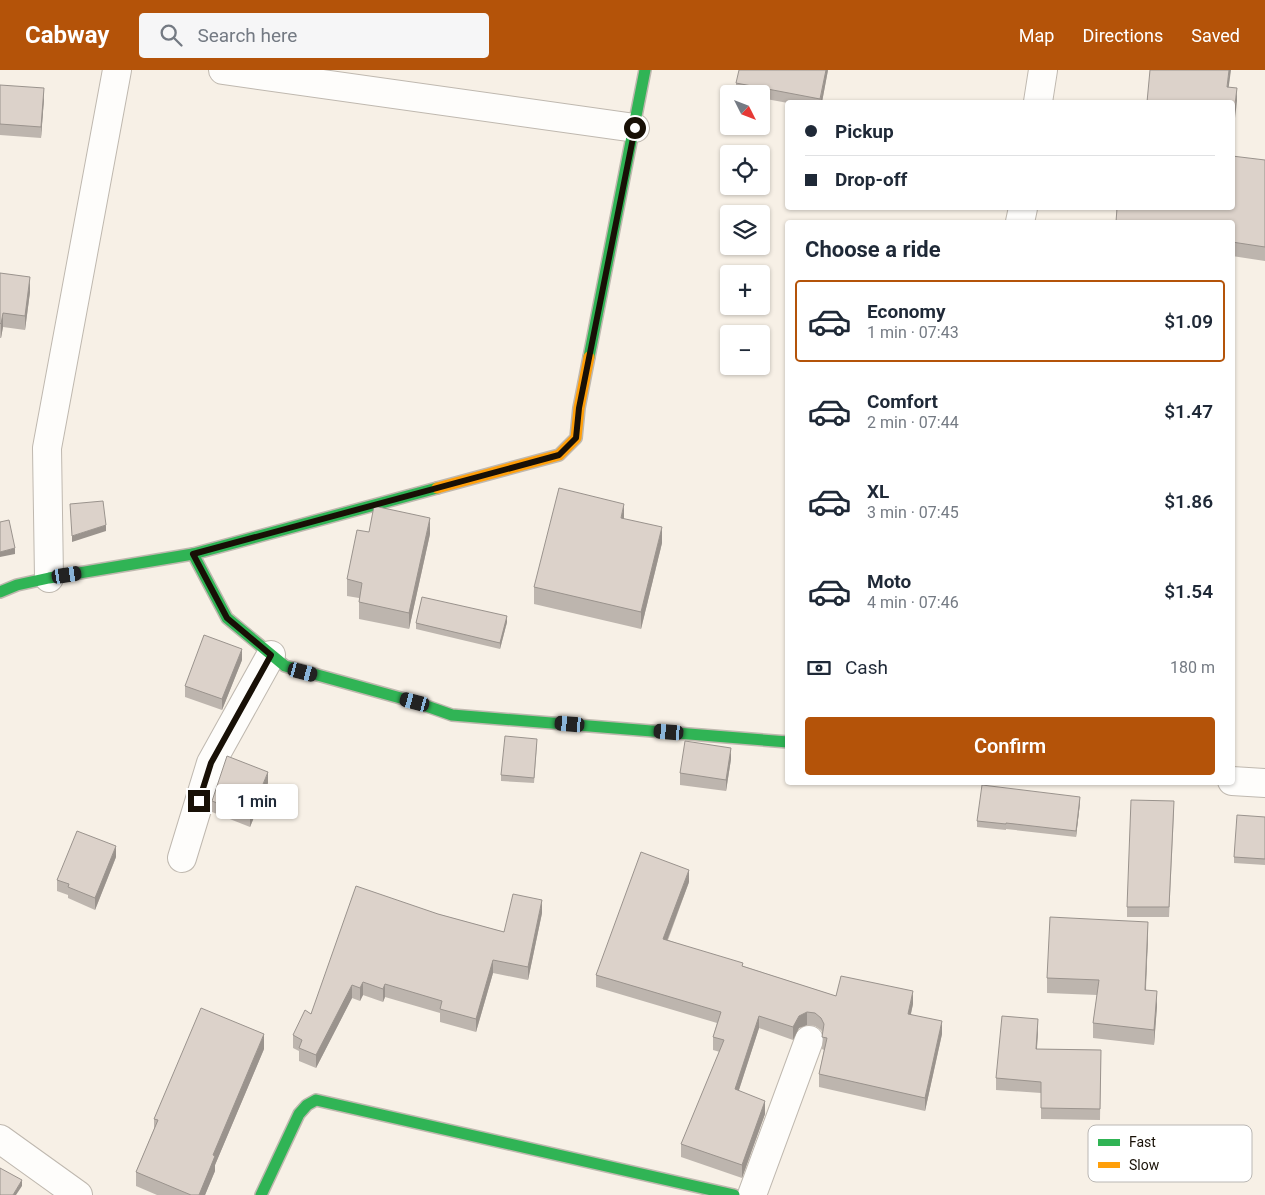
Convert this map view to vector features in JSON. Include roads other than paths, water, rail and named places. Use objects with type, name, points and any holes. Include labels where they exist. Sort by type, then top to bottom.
[{"type":"street","points":[[49,578],[47,448],[117,70]]},
{"type":"street","points":[[223,70],[282,74],[635,128]]},
{"type":"street","points":[[0,592],[49,578],[193,554],[559,455],[576,438],[579,408],[646,70]]},
{"type":"street","points":[[1038,100],[1043,70]]},
{"type":"street","points":[[193,554],[227,618],[285,666],[415,702],[452,715],[785,742]]},
{"type":"street","points":[[182,858],[211,763],[271,655]]},
{"type":"street","points":[[1235,780],[1265,783]]},
{"type":"street","points":[[752,1195],[809,1040]]},
{"type":"street","points":[[261,1195],[299,1114],[307,1105],[316,1100],[734,1195]]},
{"type":"street","points":[[0,1139],[78,1195]]}]
